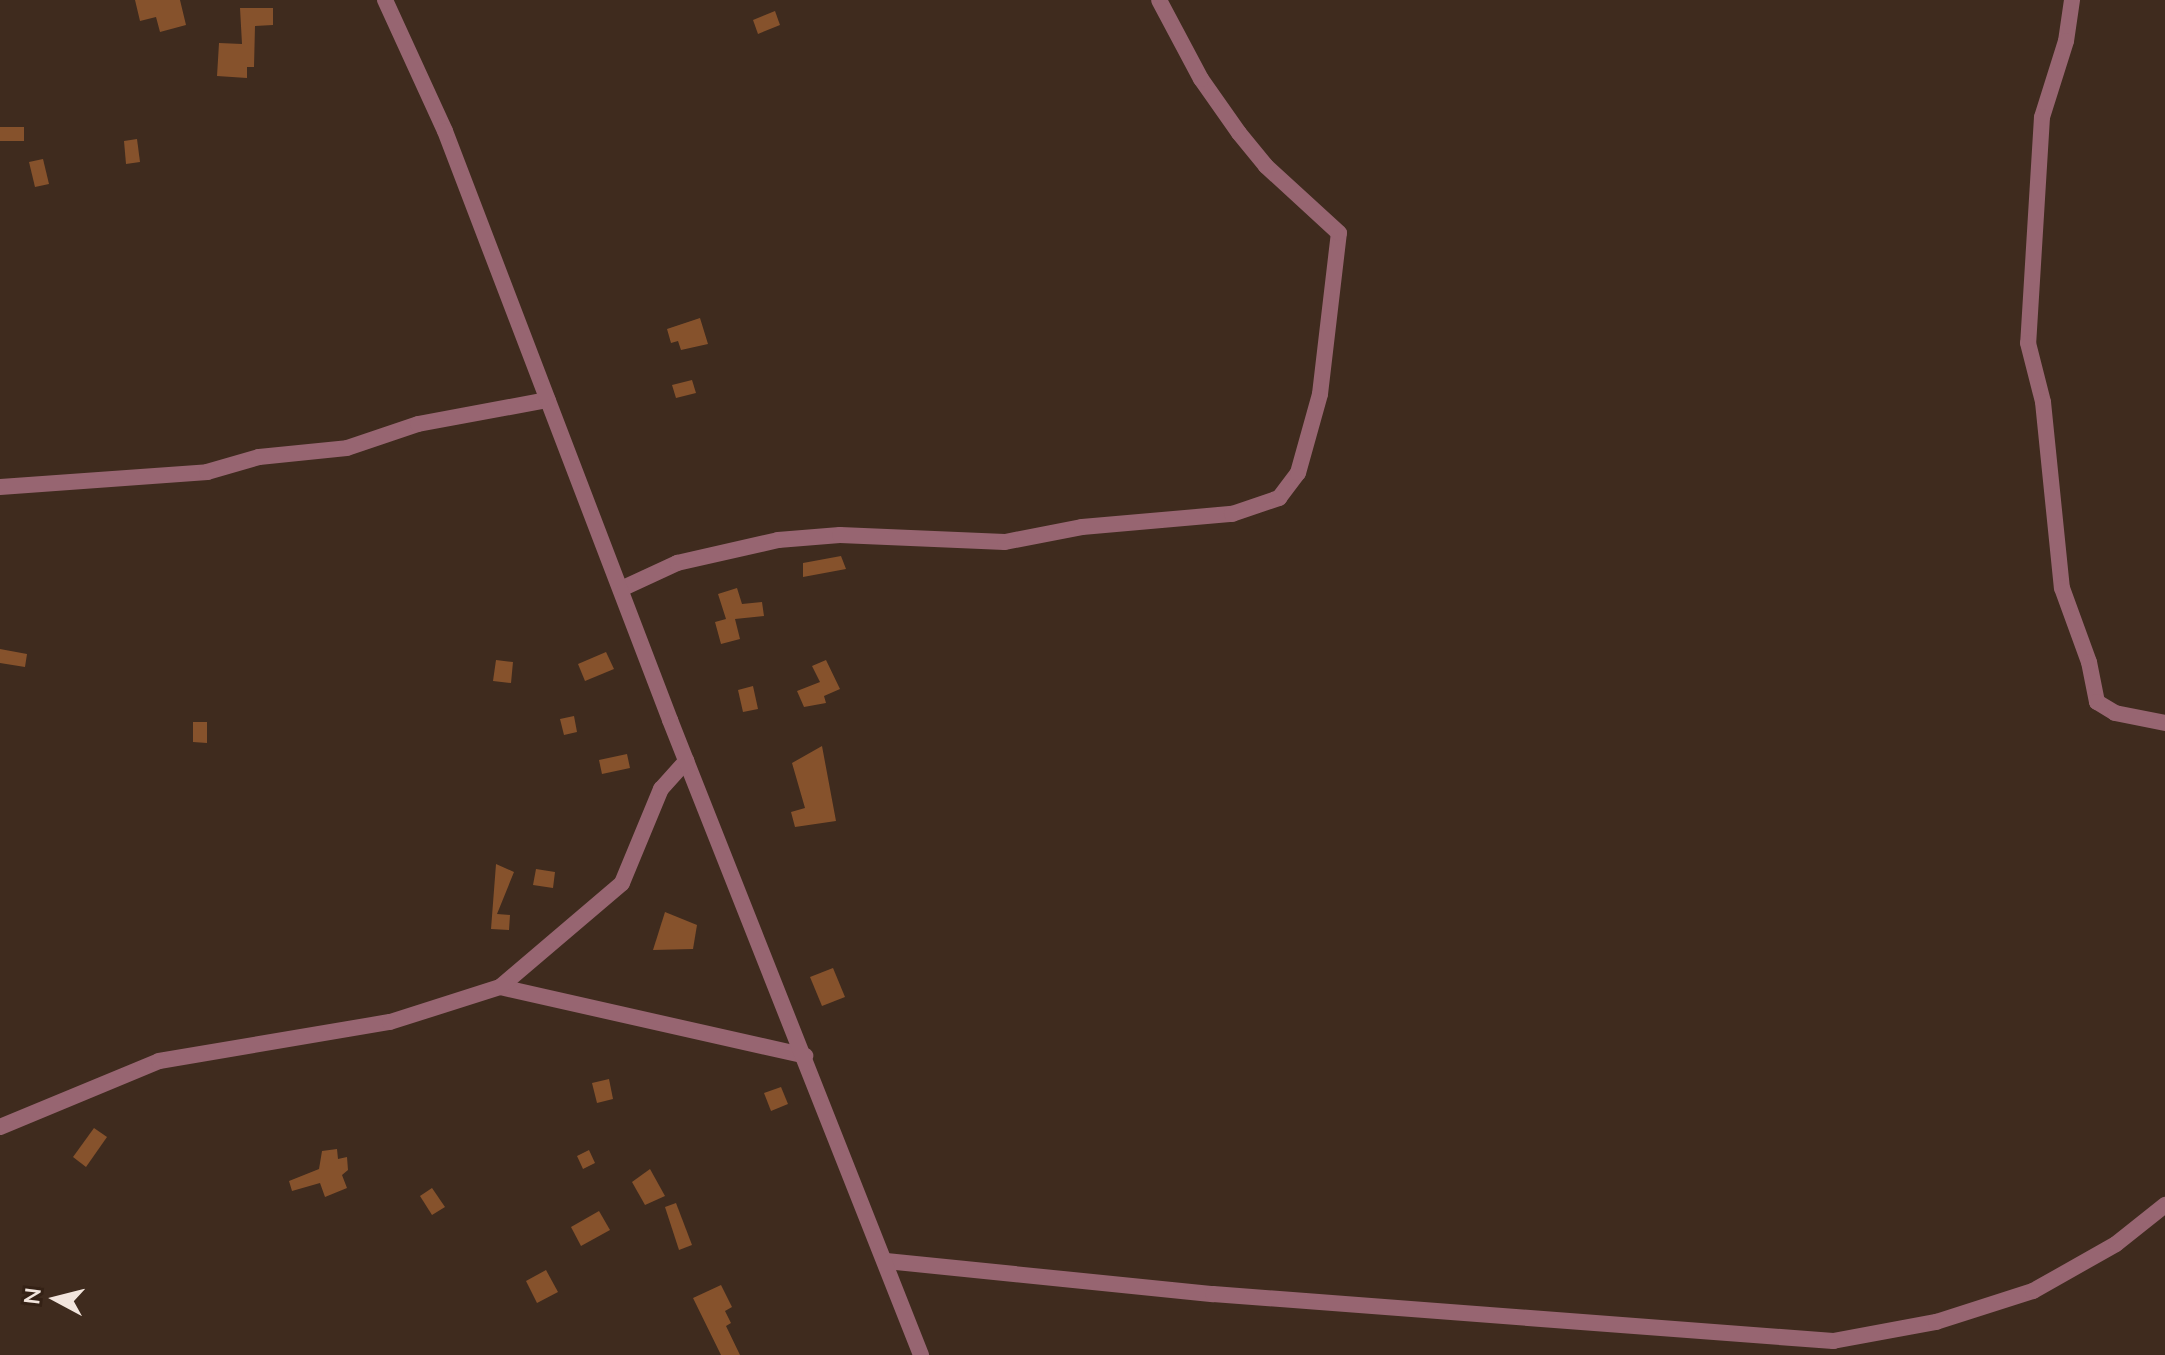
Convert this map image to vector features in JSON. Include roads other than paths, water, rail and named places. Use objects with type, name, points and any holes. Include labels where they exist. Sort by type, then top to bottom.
[{"type":"street","points":[[385,0],[445,131],[686,761],[921,1355]]},
{"type":"street","points":[[621,589],[677,563],[778,540],[840,535],[1005,542],[1082,527],[1232,514],[1259,508],[1286,491],[1305,454],[1320,394],[1339,233],[1266,166],[1239,133],[1201,79],[1159,0]]},
{"type":"street","points":[[2072,0],[2066,41],[2042,117],[2028,343],[2043,402],[2060,575],[2097,702],[2115,713],[2165,723]]},
{"type":"street","points":[[0,487],[207,472],[259,457],[347,448],[418,424],[548,400]]},
{"type":"street","points":[[0,1127],[159,1061],[390,1022],[500,987],[622,883],[661,789],[686,761]]},
{"type":"street","points":[[500,987],[805,1056]]},
{"type":"street","points":[[886,1261],[1213,1294],[1833,1341],[1936,1322],[2033,1291],[2116,1244],[2165,1205]]}]
